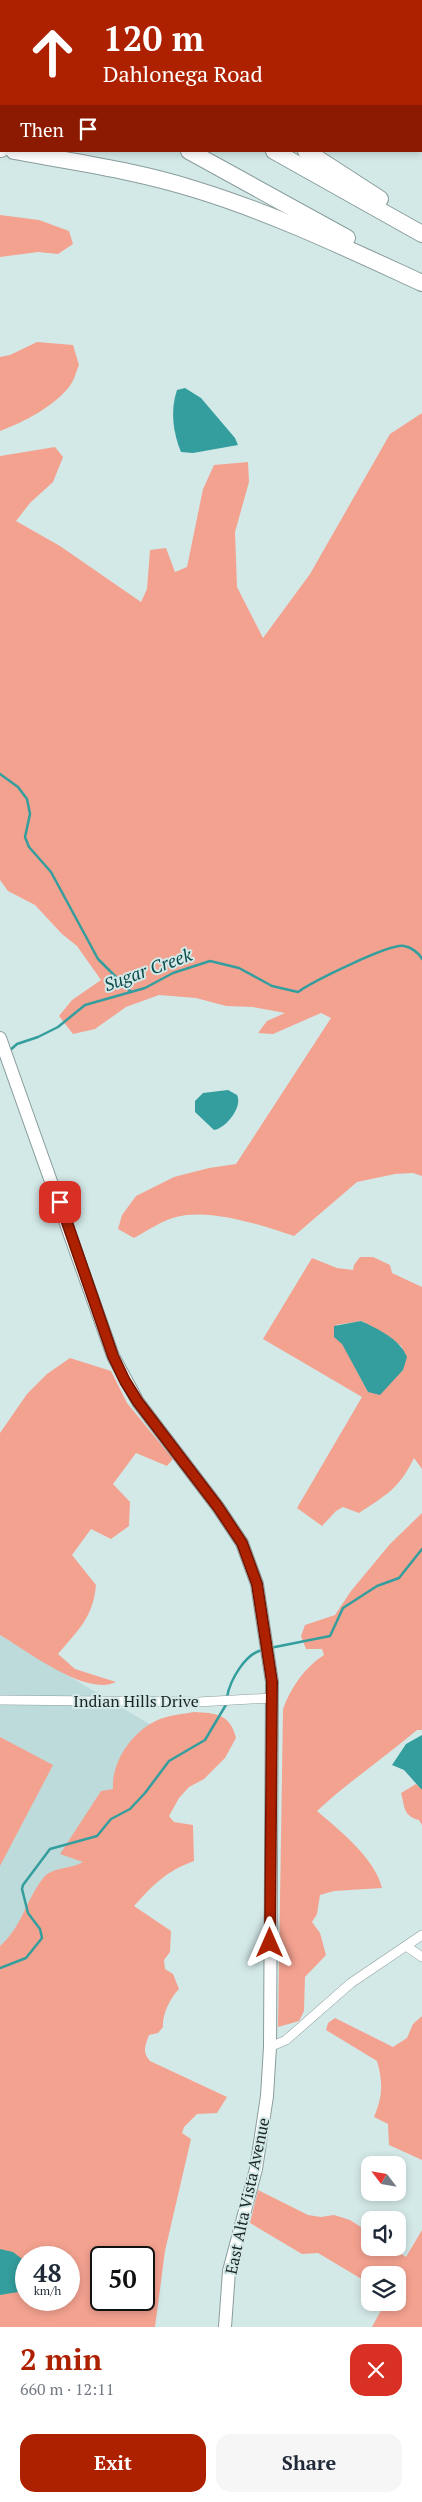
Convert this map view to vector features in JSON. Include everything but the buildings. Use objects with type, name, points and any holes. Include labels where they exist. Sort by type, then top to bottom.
[{"type":"highway","points":[[19,152],[112,169],[204,192],[268,214],[422,284]]},
{"type":"highway","points":[[191,152],[329,228],[422,276]]},
{"type":"highway","points":[[276,152],[422,234]]},
{"type":"highway","points":[[308,152],[422,226]]},
{"type":"main road","name":"East Alta Vista Avenue","points":[[0,1038],[113,1356],[138,1402],[218,1507],[242,1543],[257,1584],[263,1614],[272,1698],[270,2047],[267,2096],[256,2166],[230,2271],[225,2327]]},
{"type":"street","name":"Indian Hills Drive","points":[[0,1700],[198,1702],[272,1698]]},
{"type":"street","points":[[270,2047],[286,2040],[329,2000],[422,1935]]},
{"type":"street","points":[[406,1946],[422,1957]]},
{"type":"shaded area","points":[[0,215],[39,220],[69,231],[73,244],[58,254],[38,252],[0,257]]},
{"type":"shaded area","points":[[37,342],[73,345],[79,365],[74,379],[55,401],[19,423],[0,431],[0,357],[10,355]]},
{"type":"shaded area","points":[[422,413],[422,1176],[413,1173],[395,1174],[357,1182],[294,1236],[220,1216],[189,1215],[165,1221],[134,1238],[118,1229],[122,1215],[136,1196],[174,1177],[209,1168],[236,1164],[331,1018],[321,1013],[273,1034],[258,1033],[267,1021],[285,1013],[253,1007],[226,1006],[196,998],[159,995],[126,1007],[95,1029],[73,1034],[59,1016],[72,1000],[101,980],[77,946],[62,934],[35,905],[8,891],[0,880],[0,456],[55,447],[63,457],[53,482],[30,503],[16,521],[60,546],[141,602],[147,589],[150,550],[166,548],[175,572],[187,567],[203,489],[214,465],[248,462],[249,482],[235,532],[237,587],[263,638],[310,574],[390,434]]},
{"type":"shaded area","points":[[360,1257],[373,1257],[390,1265],[392,1273],[422,1287],[422,1469],[414,1458],[403,1477],[384,1496],[359,1513],[343,1507],[336,1511],[322,1526],[297,1508],[362,1397],[263,1339],[312,1258],[337,1268],[353,1270]],"holes":[[[362,1321],[390,1337],[402,1347],[403,1370],[393,1379],[368,1392],[342,1343],[336,1325]]]},
{"type":"shaded area","points":[[70,1358],[111,1371],[127,1403],[173,1459],[167,1466],[136,1453],[113,1484],[130,1502],[129,1526],[111,1539],[91,1529],[72,1555],[96,1585],[92,1606],[88,1615],[58,1654],[75,1669],[116,1682],[103,1685],[73,1678],[56,1670],[0,1635],[0,1433],[27,1394],[47,1374]]},
{"type":"shaded area","points":[[422,1513],[422,1730],[417,1730],[317,1811],[364,1855],[378,1877],[382,1888],[334,1891],[320,1895],[317,1914],[312,1922],[320,1933],[326,1955],[305,1977],[304,2011],[299,2021],[278,2027],[283,1709],[299,1678],[324,1655],[322,1649],[306,1649],[301,1636],[305,1625],[335,1615],[351,1591],[390,1544]]},
{"type":"shaded area","points":[[0,1635],[171,1737],[0,2026]]},
{"type":"shaded area","points":[[194,1712],[221,1716],[230,1724],[236,1738],[225,1758],[204,1779],[189,1787],[179,1798],[169,1816],[174,1822],[193,1825],[194,1861],[175,1869],[161,1879],[134,1906],[171,1931],[170,1952],[164,1960],[165,1969],[173,1974],[179,1989],[167,2007],[163,2027],[158,2033],[149,2035],[145,2052],[150,2061],[227,2097],[217,2113],[197,2114],[184,2127],[182,2133],[191,2139],[165,2251],[155,2327],[0,2327],[0,1946],[14,1930],[44,1877],[52,1871],[83,1862],[60,1854],[101,1791],[113,1789],[113,1778],[116,1768],[126,1747],[141,1730],[150,1724],[173,1716]]},
{"type":"shaded area","points":[[0,1737],[53,1765],[0,1866]]},
{"type":"shaded area","points":[[416,1784],[422,1789],[422,1825],[419,1820],[407,1813],[401,1793]]},
{"type":"shaded area","points":[[422,2016],[422,2160],[389,2145],[388,2124],[374,2117],[381,2089],[377,2061],[326,2030],[328,2023],[335,2018],[393,2047],[407,2038],[413,2024]]},
{"type":"shaded area","points":[[258,2190],[308,2215],[321,2217],[334,2215],[350,2220],[361,2227],[361,2256],[406,2257],[422,2230],[422,2327],[372,2327],[381,2311],[406,2311],[406,2266],[361,2266],[361,2279],[318,2253],[302,2254],[250,2223]]},
{"type":"water","points":[[185,388],[201,398],[235,438],[238,445],[193,453],[181,452],[174,429],[173,413],[177,390]]},
{"type":"water","points":[[228,1090],[237,1095],[238,1105],[236,1111],[224,1125],[214,1130],[195,1112],[195,1101],[203,1093]]},
{"type":"water","points":[[361,1321],[394,1340],[407,1357],[403,1370],[380,1395],[368,1392],[342,1344],[334,1337],[334,1326]]},
{"type":"water","points":[[422,1735],[421,1789],[404,1770],[392,1765],[406,1744]]},
{"type":"water","points":[[0,2249],[15,2254],[15,2292],[0,2295]]},
{"type":"waterway","points":[[0,774],[18,787],[27,799],[30,814],[25,837],[29,847],[51,872],[98,959],[131,992]]},
{"type":"waterway","name":"Sugar Creek","points":[[8,1052],[17,1044],[38,1037],[58,1027],[85,1005],[145,988],[173,973],[210,961],[239,968],[272,986],[298,992],[351,964],[396,947],[404,946],[409,948],[422,959]]},
{"type":"waterway","points":[[270,1648],[330,1636],[343,1608],[377,1586],[399,1578],[422,1549]]},
{"type":"waterway","points":[[227,1697],[231,1683],[244,1662],[256,1652],[262,1650]]},
{"type":"waterway","points":[[0,1968],[26,1958],[42,1938],[40,1929],[28,1913],[22,1889],[50,1849],[97,1836],[111,1819],[130,1809],[145,1793],[169,1761],[205,1740],[227,1703]]},
{"type":"route","points":[[60,1202],[97,1312],[113,1356],[125,1381],[138,1402],[218,1507],[242,1543],[257,1584],[272,1682],[270,1943]]}]
